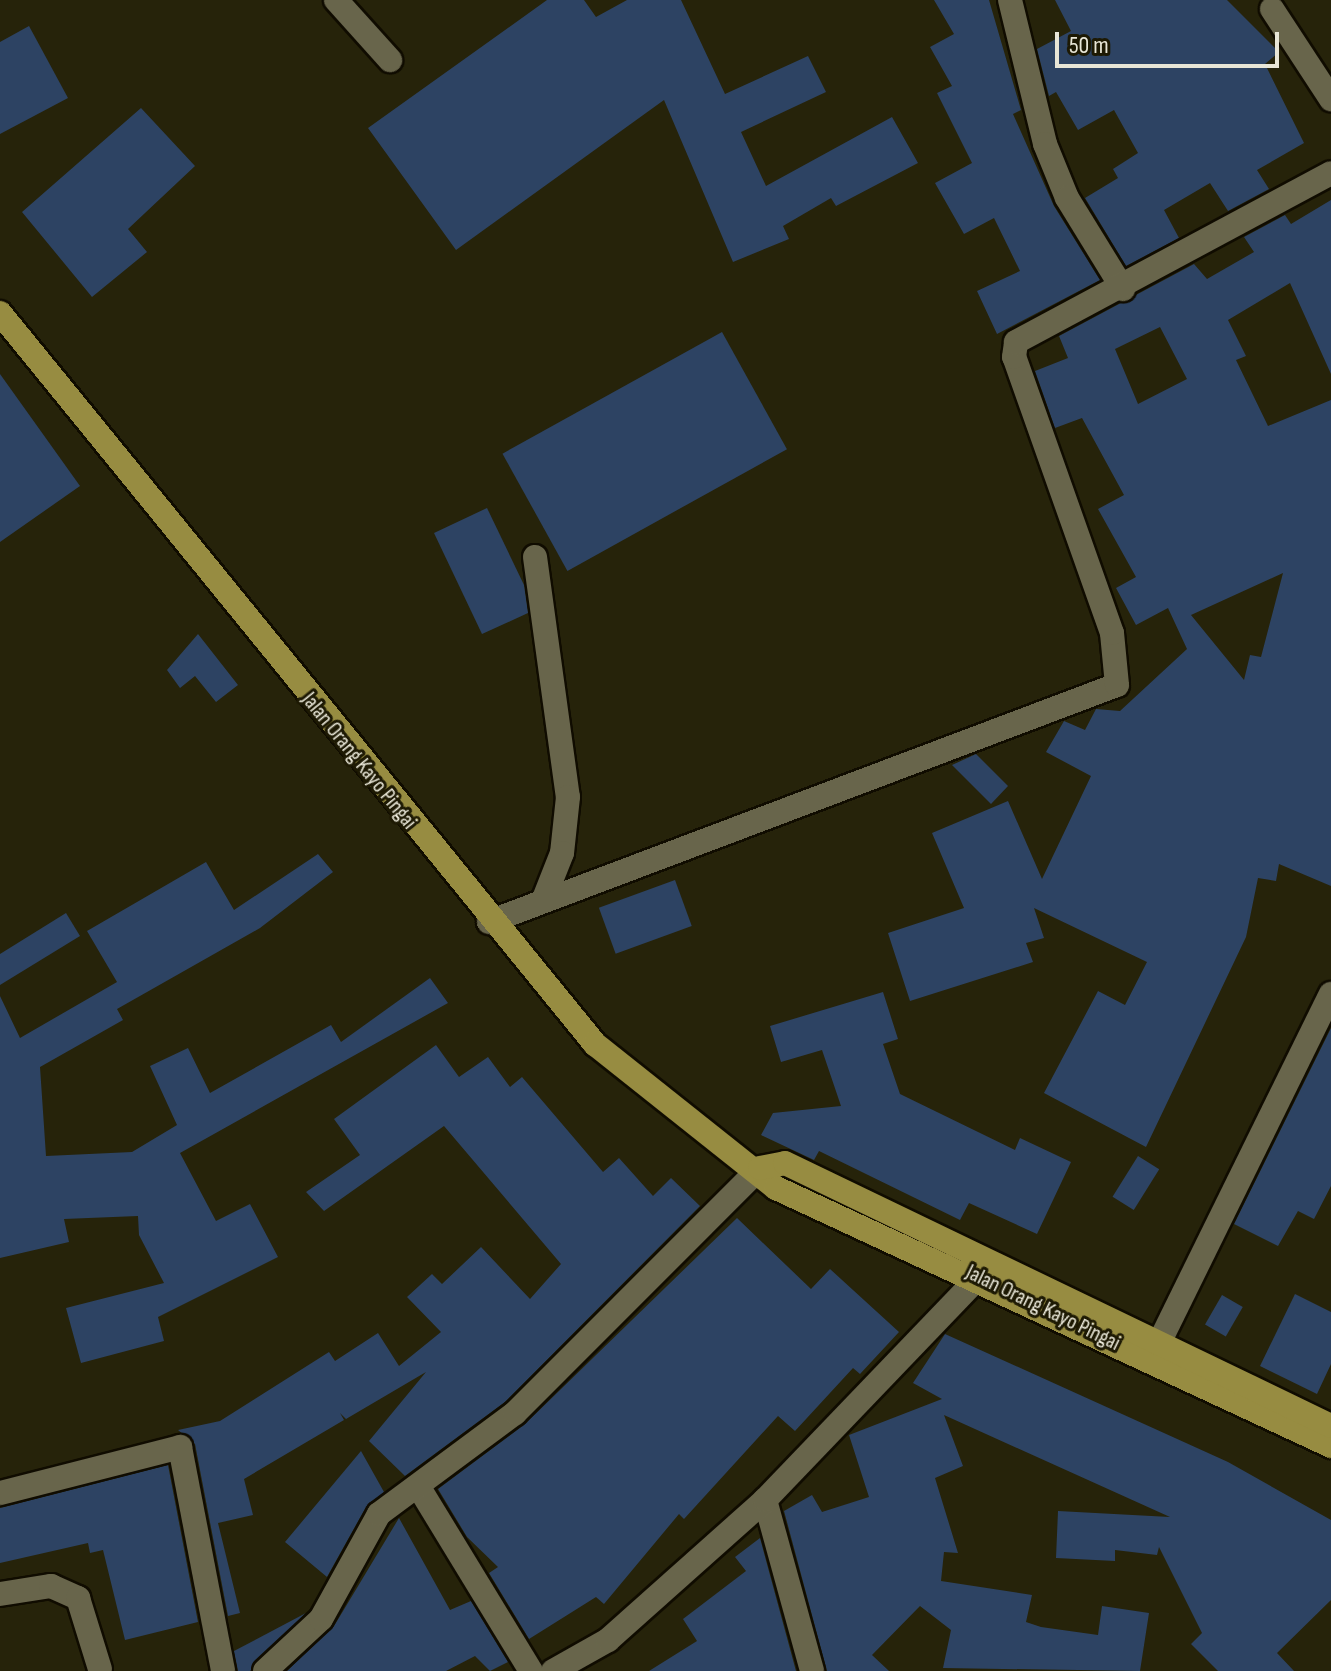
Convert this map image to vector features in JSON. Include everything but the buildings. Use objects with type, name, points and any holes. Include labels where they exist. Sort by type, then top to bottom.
[{"type":"main road","name":"Jalan Orang Kayo Pingai","points":[[0,313],[489,922],[595,1044],[719,1147],[760,1168],[776,1188],[979,1277],[1331,1446]]},
{"type":"main road","name":"Jalan Orang Kayo Pingai","points":[[760,1168],[785,1163],[1331,1426]]},
{"type":"street","points":[[336,0],[390,60]]},
{"type":"street","points":[[1010,0],[1045,144],[1067,198],[1123,289]]},
{"type":"street","points":[[1272,9],[1331,99]]},
{"type":"street","points":[[489,922],[1117,685],[1112,633],[1014,349],[1021,336],[1123,289],[1331,173]]},
{"type":"street","points":[[535,557],[568,797],[562,853],[543,901]]},
{"type":"street","points":[[1159,1343],[1331,994]]},
{"type":"street","points":[[265,1671],[321,1619],[379,1514],[515,1413],[760,1168]]},
{"type":"street","points":[[553,1671],[608,1640],[765,1500],[979,1277]]},
{"type":"street","points":[[0,1493],[180,1447],[223,1671]]},
{"type":"street","points":[[418,1486],[531,1671]]},
{"type":"street","points":[[765,1500],[812,1671]]},
{"type":"street","points":[[0,1594],[51,1586],[78,1598],[100,1669]]}]
